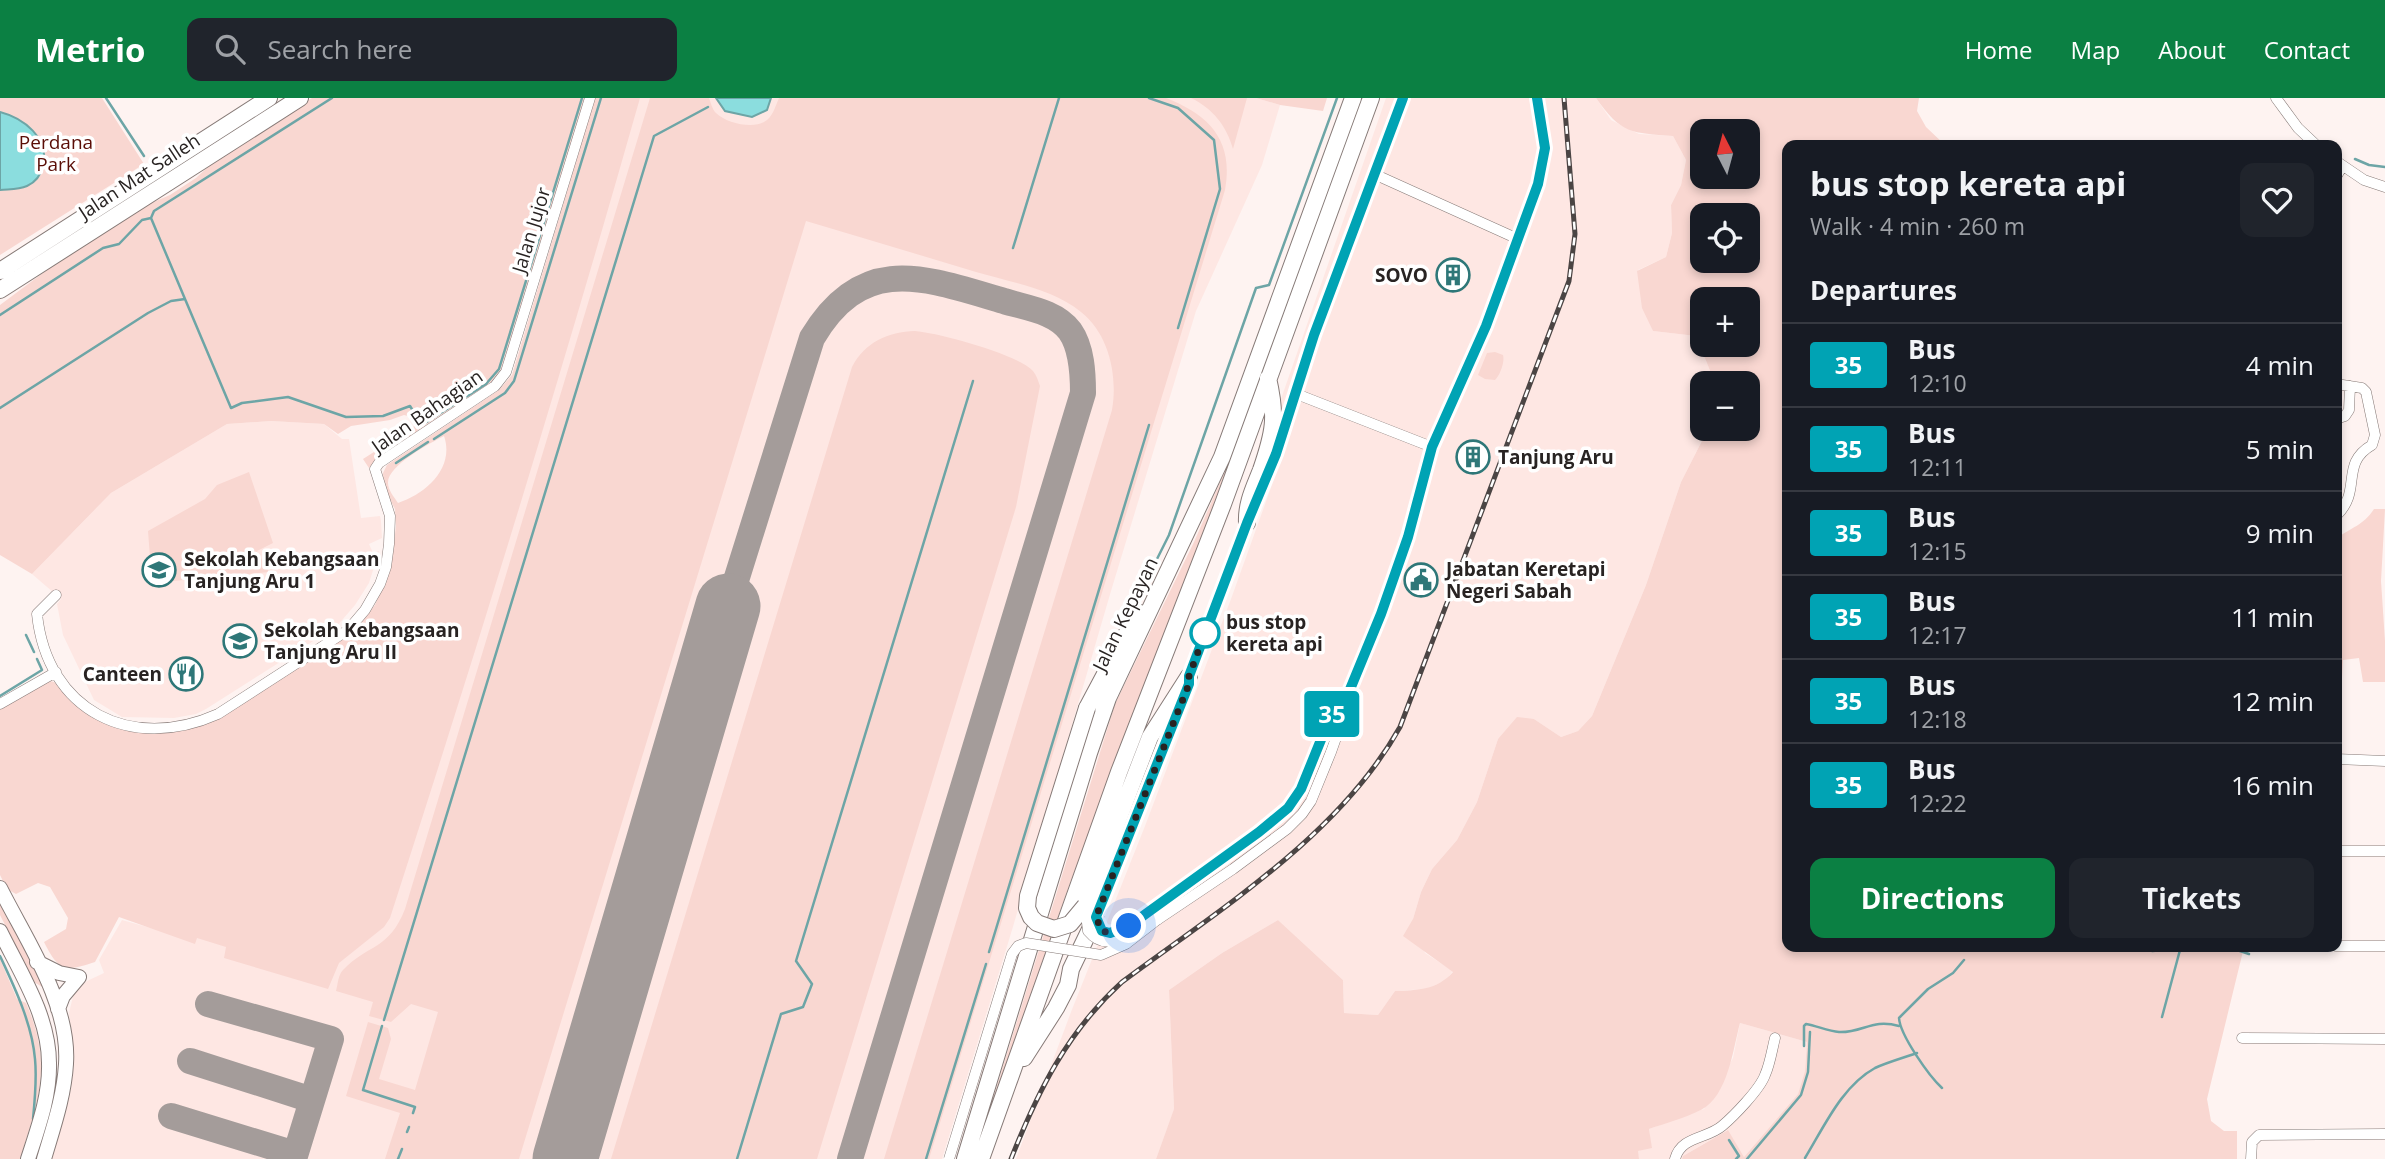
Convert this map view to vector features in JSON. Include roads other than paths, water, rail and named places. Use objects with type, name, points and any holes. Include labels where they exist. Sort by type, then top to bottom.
[{"type":"main road","name":"Jalan Mat Salleh","points":[[0,290],[300,98]]},
{"type":"main road","name":"Jalan Kepayan","points":[[965,1159],[1089,752],[1108,698],[1222,457],[1353,98]]},
{"type":"main road","points":[[981,1159],[1119,772],[1204,553],[1371,98]]},
{"type":"main road","name":"Jalan Mat Salleh","points":[[0,271],[264,99]]},
{"type":"main road","points":[[1247,523],[1246,507],[1261,470],[1274,424],[1275,406],[1268,378]]},
{"type":"main road","points":[[1090,911],[1070,924],[1054,929],[1037,923],[1027,908],[1028,896],[1087,708],[1136,616],[1153,603]]},
{"type":"main road","points":[[1003,1097],[1056,1008],[1071,976],[1090,911],[1150,737],[1189,676]]},
{"type":"main road","points":[[0,888],[53,992],[64,1028],[66,1061],[63,1092],[44,1159]]},
{"type":"main road","points":[[0,931],[46,1032],[48,1089],[29,1159]]},
{"type":"main road","points":[[37,962],[58,973],[79,977],[63,996],[58,1009]]},
{"type":"main road","points":[[1022,1045],[1033,1027],[1054,974],[1060,970],[1071,969]]},
{"type":"street","points":[[264,99],[269,107],[286,98]]},
{"type":"street","name":"Jalan Jujor","points":[[506,372],[590,98]]},
{"type":"street","points":[[1384,150],[1382,139],[1395,98]]},
{"type":"street","points":[[1189,676],[1276,454],[1294,393],[1403,98]]},
{"type":"street","points":[[949,1159],[1012,954],[1018,946],[1026,943],[1101,955],[1126,944],[1287,829],[1311,801],[1343,718],[1344,704],[1381,614],[1408,537],[1432,447],[1483,334],[1543,165],[1545,148],[1537,98]]},
{"type":"street","points":[[2276,98],[2298,128],[2311,140]]},
{"type":"street","points":[[2342,166],[2364,180],[2385,187]]},
{"type":"street","points":[[1374,174],[1518,239]]},
{"type":"street","name":"Jalan Bahagian","points":[[56,596],[37,614],[46,655],[76,699],[95,714],[130,727],[153,730],[198,723],[218,714],[337,638],[348,630],[365,610],[386,567],[390,516],[376,475],[379,463],[495,386],[506,372]]},
{"type":"street","points":[[2342,385],[2362,388],[2366,392],[2375,435],[2372,445],[2360,452],[2354,461],[2351,494],[2342,509]]},
{"type":"street","points":[[2342,417],[2349,410],[2350,386]]},
{"type":"street","points":[[1294,393],[1432,447]]},
{"type":"street","points":[[0,704],[56,672]]},
{"type":"street","points":[[1090,911],[1102,931],[1110,933],[1129,926],[1276,820],[1296,798],[1331,715],[1344,704]]},
{"type":"street","points":[[2342,759],[2385,761]]},
{"type":"street","points":[[2342,851],[2385,851]]},
{"type":"street","points":[[1090,911],[1088,931],[1099,940],[1111,943],[1157,920]]},
{"type":"street","points":[[2342,946],[2385,946]]},
{"type":"street","points":[[1675,1159],[1686,1142],[1724,1124],[1759,1086],[1765,1076],[1774,1038]]},
{"type":"street","points":[[2242,1038],[2385,1039]]},
{"type":"street","points":[[2251,1159],[2252,1142],[2259,1136],[2385,1134]]},
{"type":"water","points":[[716,98],[771,98],[767,110],[752,117],[725,111]]},
{"type":"water","points":[[0,112],[26,124],[39,138],[44,155],[38,178],[17,189],[0,190]]},
{"type":"waterway","points":[[106,98],[144,156]]},
{"type":"waterway","points":[[185,299],[151,218],[154,211],[332,98]]},
{"type":"waterway","points":[[0,408],[148,313],[171,301],[185,299],[231,408],[242,403],[288,397],[346,417],[383,416],[410,406],[420,422],[425,423],[486,384],[499,369],[582,98]]},
{"type":"waterway","points":[[434,439],[505,393],[514,381],[601,98]]},
{"type":"waterway","points":[[1013,248],[1059,98]]},
{"type":"waterway","points":[[1149,98],[1178,108],[1214,140],[1220,189],[1178,328]]},
{"type":"waterway","points":[[1136,601],[1169,535],[1256,288],[1269,285],[1337,98]]},
{"type":"waterway","points":[[384,1020],[654,136],[708,107]]},
{"type":"waterway","points":[[2355,159],[2369,165],[2385,167]]},
{"type":"waterway","points":[[0,315],[103,248],[119,244],[142,220],[151,218]]},
{"type":"waterway","points":[[737,1159],[781,1014],[803,1007],[812,984],[796,961],[973,381]]},
{"type":"waterway","points":[[989,952],[1149,425]]},
{"type":"waterway","points":[[396,463],[428,442]]},
{"type":"waterway","points":[[26,635],[34,652]]},
{"type":"waterway","points":[[0,696],[42,670],[37,659]]},
{"type":"waterway","points":[[2162,1017],[2179,952]]},
{"type":"waterway","points":[[2243,952],[2249,954]]},
{"type":"waterway","points":[[0,956],[22,1006],[33,1046],[36,1074],[33,1119]]},
{"type":"waterway","points":[[1942,1088],[1916,1055],[1904,1034],[1899,1018],[1928,989],[1953,973],[1964,960]]},
{"type":"waterway","points":[[926,1159],[986,964]]},
{"type":"waterway","points":[[1804,1046],[1806,1024],[1839,1032],[1882,1024],[1899,1026]]},
{"type":"waterway","points":[[382,1026],[363,1090],[415,1107],[413,1113]]},
{"type":"waterway","points":[[1747,1159],[1801,1095],[1808,1072],[1810,1032]]},
{"type":"waterway","points":[[1805,1158],[1835,1108],[1853,1085],[1875,1068],[1917,1053]]},
{"type":"waterway","points":[[407,1132],[409,1127]]},
{"type":"waterway","points":[[1729,1140],[1739,1156],[1736,1159]]},
{"type":"waterway","points":[[398,1159],[402,1149]]},
{"type":"railway","points":[[1011,1159],[1043,1086],[1070,1042],[1103,1001],[1122,982],[1237,898],[1311,836],[1345,803],[1375,766],[1400,727],[1569,281],[1575,234],[1564,98]]},
{"type":"place","name":"SOVO","points":[[1453,275]]},
{"type":"place","name":"Tanjung Aru","points":[[1473,457]]},
{"type":"place","name":"Sekolah Kebangsaan Tanjung Aru 1","points":[[159,570]]},
{"type":"place","name":"Jabatan Keretapi Negeri Sabah","points":[[1421,580]]},
{"type":"place","name":"bus stop kereta api","points":[[1205,633]]},
{"type":"place","name":"Sekolah Kebangsaan Tanjung Aru II","points":[[240,641]]},
{"type":"place","name":"Canteen","points":[[186,674]]},
{"type":"park label","name":"Perdana Park","points":[[56,153]]}]
